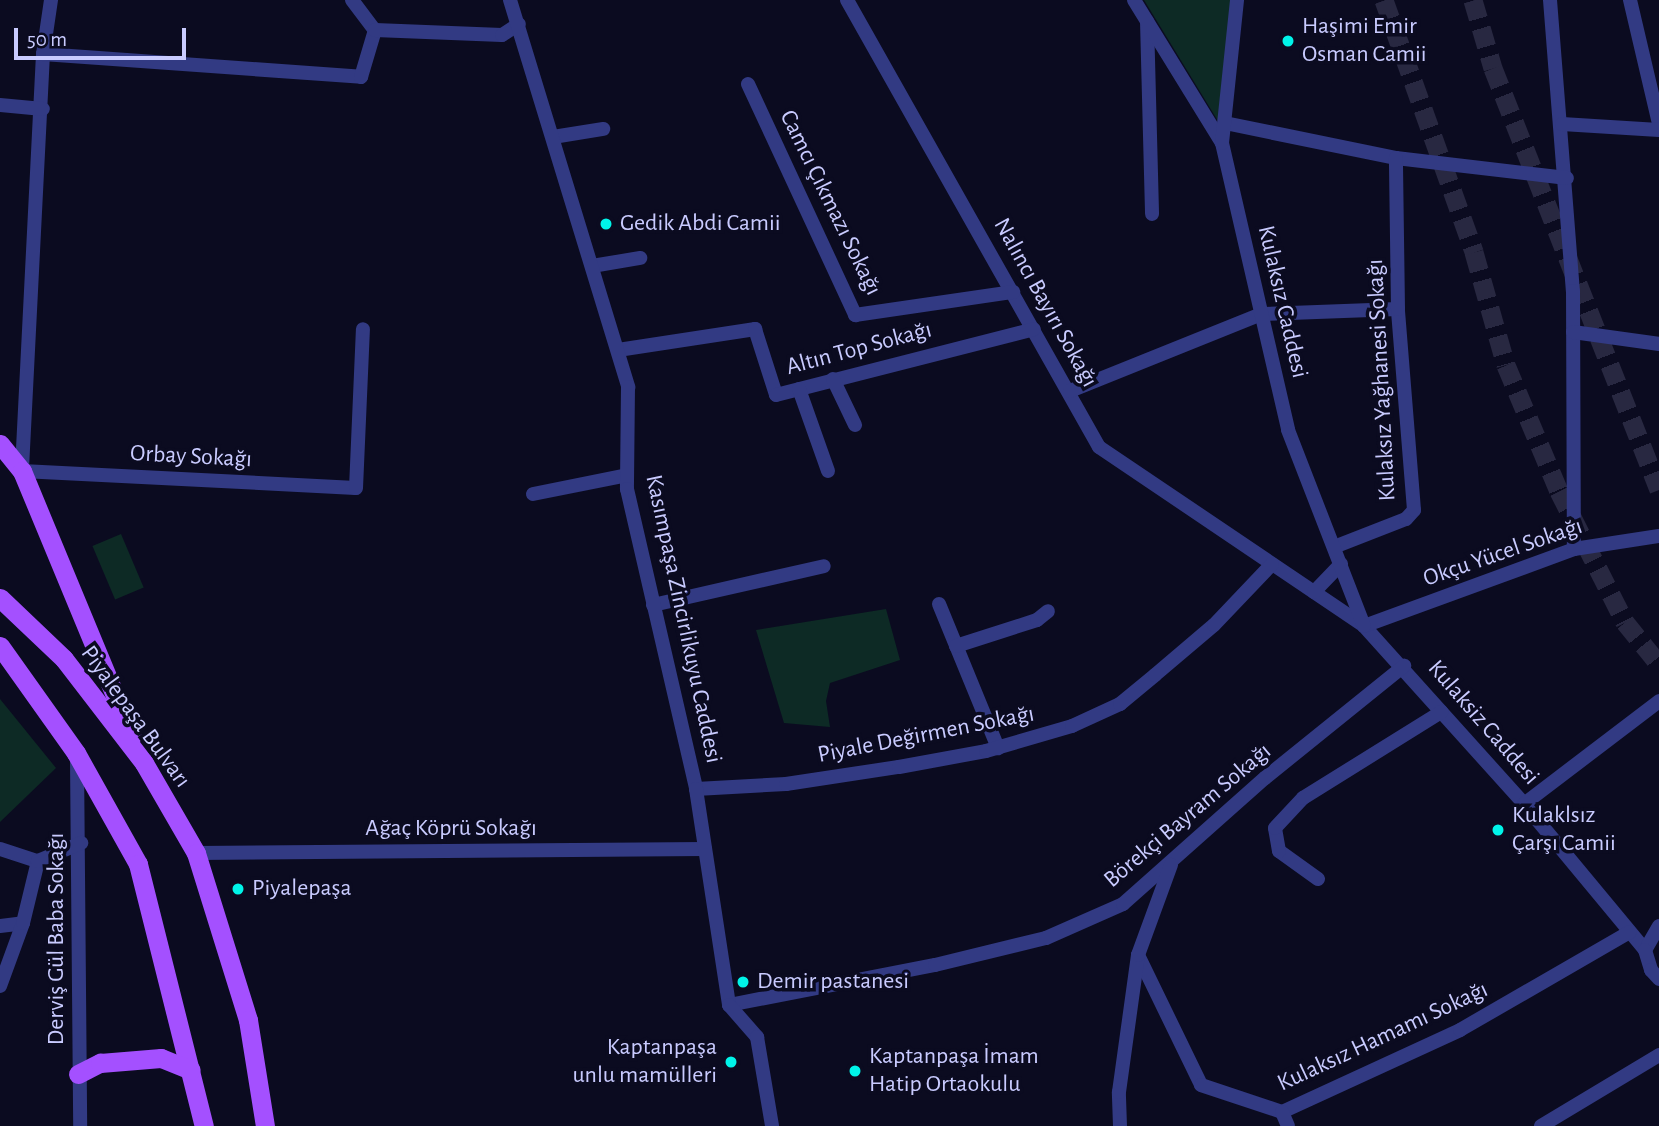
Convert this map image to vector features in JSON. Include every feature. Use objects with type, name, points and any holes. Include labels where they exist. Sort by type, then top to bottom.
[{"type":"main road","points":[[0,444],[22,471],[144,763]]},
{"type":"main road","name":"Piyalepaşa Bulvarı","points":[[0,598],[64,659],[144,763],[197,853],[248,1020],[265,1126]]},
{"type":"main road","points":[[0,646],[76,753],[138,864],[204,1126]]},
{"type":"main road","points":[[78,1074],[100,1063],[161,1058],[191,1070]]},
{"type":"street","points":[[22,471],[43,108],[43,54],[51,0]]},
{"type":"street","points":[[352,0],[375,30]]},
{"type":"street","name":"Kasımpaşa Zincirlikuyu Caddesi","points":[[510,0],[553,137],[582,247],[592,266],[628,387],[627,475],[653,605],[696,789],[729,1004]]},
{"type":"street","name":"Nalıncı Bayırı Sokağı","points":[[847,0],[1070,391],[1099,447],[1364,626]]},
{"type":"street","name":"Kulaksız Caddesi","points":[[1134,0],[1222,143],[1288,430],[1364,626]]},
{"type":"street","points":[[1222,143],[1237,0]]},
{"type":"street","points":[[1550,0],[1567,178],[1573,332],[1574,549]]},
{"type":"street","points":[[1630,0],[1659,124]]},
{"type":"street","points":[[1147,21],[1152,214]]},
{"type":"street","points":[[375,30],[502,35],[519,24]]},
{"type":"street","points":[[43,54],[360,77],[375,30]]},
{"type":"street","name":"Camcı Çıkmazı Sokağı","points":[[748,84],[855,315],[1013,292]]},
{"type":"street","points":[[0,105],[43,108]]},
{"type":"street","points":[[1225,123],[1396,158],[1567,178]]},
{"type":"street","points":[[1562,124],[1659,131]]},
{"type":"street","points":[[553,137],[603,129]]},
{"type":"street","name":"Kulaksız Yağhanesi Sokağı","points":[[1334,547],[1406,519],[1414,510],[1398,309],[1396,158]]},
{"type":"street","points":[[592,266],[640,258]]},
{"type":"street","points":[[1070,391],[1262,314],[1398,309]]},
{"type":"street","name":"Orbay Sokağı","points":[[22,471],[356,488],[363,329]]},
{"type":"street","name":"Altın Top Sokağı","points":[[618,349],[755,329],[776,395],[1034,329]]},
{"type":"street","points":[[1573,332],[1659,344]]},
{"type":"street","points":[[833,379],[855,425]]},
{"type":"street","points":[[799,389],[828,471]]},
{"type":"street","points":[[533,494],[627,475]]},
{"type":"street","name":"Okçu Yücel Sokağı","points":[[1364,626],[1574,549],[1659,536]]},
{"type":"street","name":"Piyale Değirmen Sokağı","points":[[696,789],[786,784],[998,748],[1072,726],[1120,704],[1214,625],[1272,564]]},
{"type":"street","points":[[1314,592],[1341,564]]},
{"type":"street","points":[[653,605],[824,566]]},
{"type":"street","points":[[939,604],[998,748]]},
{"type":"street","points":[[956,646],[1037,620],[1048,611]]},
{"type":"street","name":"Kulaksiz Caddesi","points":[[1364,626],[1404,666],[1441,712],[1524,804],[1645,950],[1651,970],[1659,979]]},
{"type":"street","name":"Börekçi Bayram Sokağı","points":[[729,1004],[935,965],[1046,937],[1123,904],[1172,864],[1265,778],[1404,666]]},
{"type":"street","points":[[1524,804],[1659,701]]},
{"type":"street","points":[[1318,879],[1279,851],[1275,828],[1303,798],[1441,712]]},
{"type":"street","name":"Derviş Gül Baba Sokağı","points":[[76,753],[81,843],[78,1074],[80,1126]]},
{"type":"street","points":[[0,849],[38,861],[81,843]]},
{"type":"street","name":"Ağaç Köprü Sokağı","points":[[197,853],[705,849]]},
{"type":"street","points":[[0,986],[23,923],[38,861]]},
{"type":"street","points":[[1120,1126],[1119,1092],[1138,956],[1172,864]]},
{"type":"street","points":[[0,926],[23,923]]},
{"type":"street","points":[[1645,950],[1659,926]]},
{"type":"street","name":"Kulaksız Hamamı Sokağı","points":[[1138,956],[1202,1085],[1285,1119],[1460,1030],[1630,933]]},
{"type":"street","points":[[729,1004],[757,1037],[772,1126]]},
{"type":"street","points":[[1541,1126],[1659,1055]]},
{"type":"green space","points":[[1144,0],[1232,0],[1218,121]]},
{"type":"green space","points":[[121,534],[144,587],[115,600],[92,546]]},
{"type":"green space","points":[[886,609],[900,660],[830,683],[826,701],[830,727],[784,723],[756,630]]},
{"type":"green space","points":[[0,699],[56,768],[0,822]]},
{"type":"tunnel","points":[[1384,0],[1474,252],[1506,365],[1559,491],[1625,622],[1659,664]]},
{"type":"tunnel","points":[[1473,0],[1493,68],[1659,489]]},
{"type":"place","name":"Haşimi Emir Osman Camii","points":[[1288,41]]},
{"type":"place","name":"Gedik Abdi Camii","points":[[606,224]]},
{"type":"place","name":"Kulaklsız Çarşı Camii","points":[[1498,830]]},
{"type":"place","name":"Piyalepaşa","points":[[238,889]]},
{"type":"place","name":"Demir pastanesi","points":[[743,982]]},
{"type":"place","name":"Kaptanpaşa unlu mamülleri","points":[[731,1062]]},
{"type":"place","name":"Kaptanpaşa İmam Hatip Ortaokulu","points":[[855,1071]]}]
